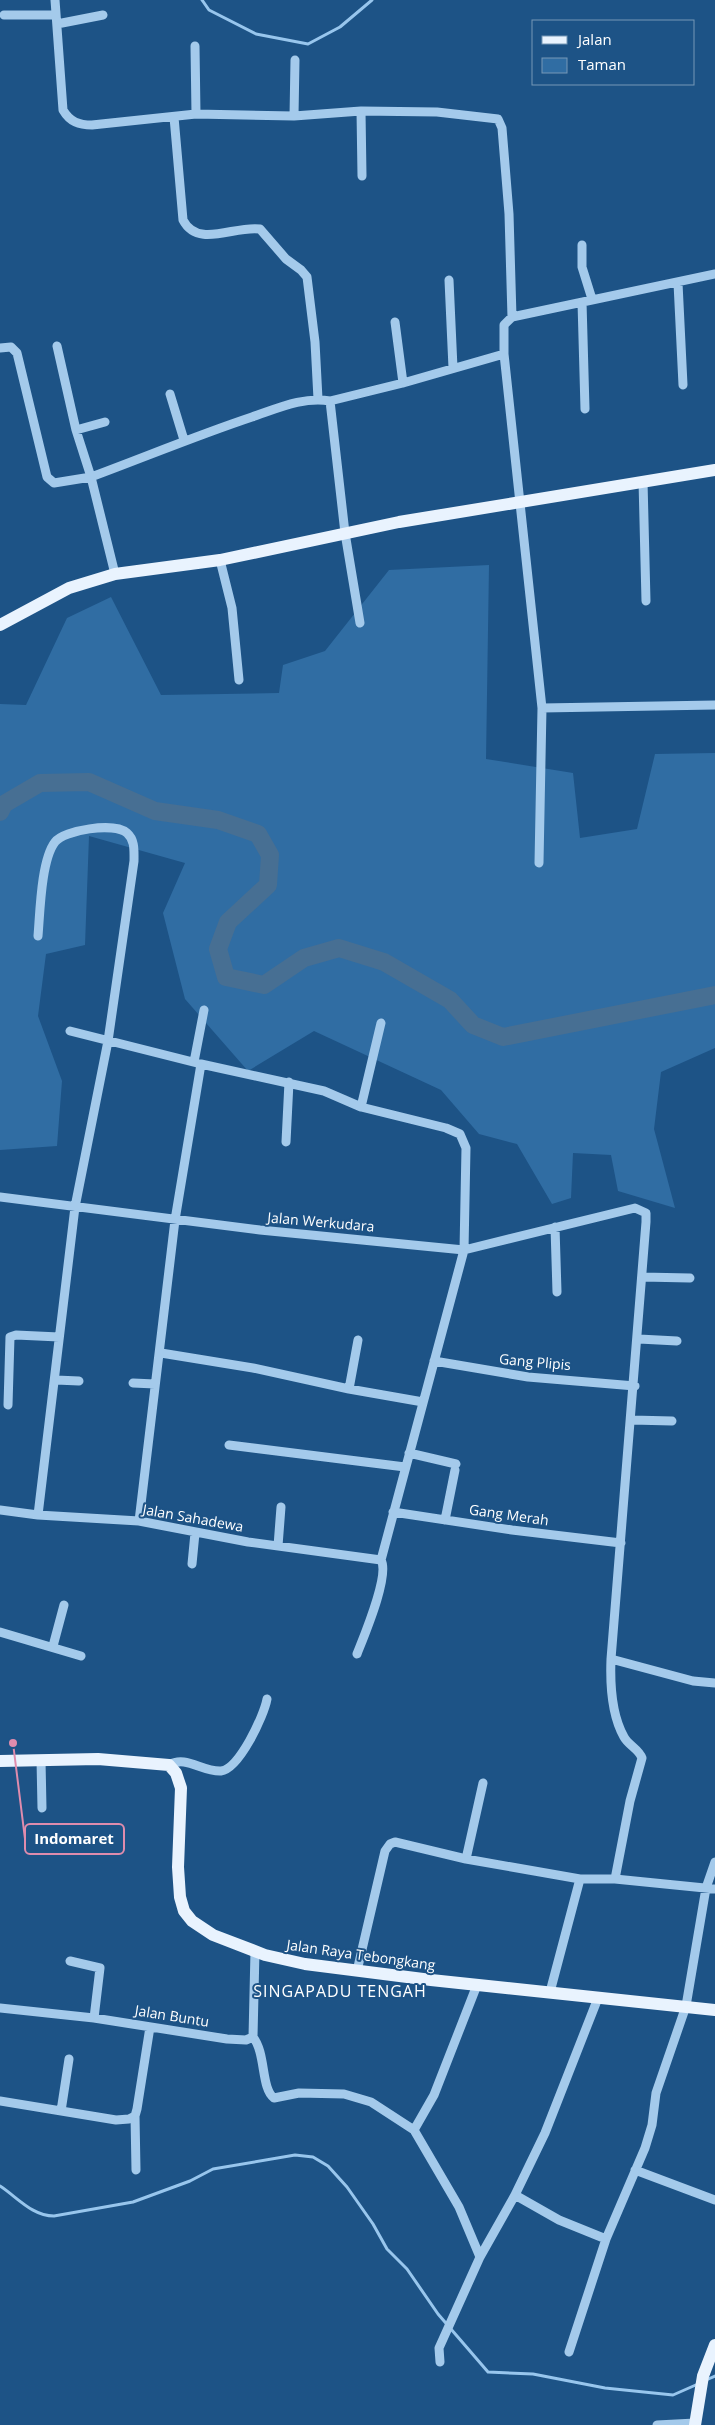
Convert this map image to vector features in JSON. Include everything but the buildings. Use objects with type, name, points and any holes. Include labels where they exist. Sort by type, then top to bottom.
[{"type":"main road","points":[[0,625],[69,588],[115,574],[220,560],[345,533],[715,470]]},
{"type":"main road","points":[[0,1761],[98,1759],[169,1765]]},
{"type":"main road","name":"Jalan Raya Tebongkang","points":[[169,1765],[176,1773],[181,1788],[178,1881],[184,1911],[204,1931],[284,1961],[477,1985],[715,2010]]},
{"type":"main road","points":[[695,2424],[703,2376],[715,2345]]},
{"type":"street","points":[[54,0],[63,110],[69,120],[85,125],[196,114],[294,116],[361,111],[436,112],[498,119],[502,128],[509,214],[512,317]]},
{"type":"street","points":[[4,15],[57,20],[103,15]]},
{"type":"street","points":[[195,46],[196,114]]},
{"type":"street","points":[[294,116],[295,60]]},
{"type":"street","points":[[361,111],[362,176]]},
{"type":"street","points":[[174,116],[183,220],[187,227],[192,232],[202,235],[251,228],[260,229],[286,259],[307,277],[318,399]]},
{"type":"street","points":[[582,246],[582,267],[592,299]]},
{"type":"street","points":[[539,863],[542,708],[504,354],[504,325],[512,317],[715,274]]},
{"type":"street","points":[[449,280],[453,368]]},
{"type":"street","points":[[678,283],[683,385]]},
{"type":"street","points":[[582,302],[585,408]]},
{"type":"street","points":[[395,322],[403,383]]},
{"type":"street","points":[[57,346],[76,430],[91,477],[115,574]]},
{"type":"street","points":[[0,348],[12,347],[17,353],[48,479],[54,482],[91,477],[184,440],[288,405],[318,399],[330,400],[403,383],[504,354]]},
{"type":"street","points":[[170,394],[184,440]]},
{"type":"street","points":[[330,400],[345,533],[360,623]]},
{"type":"street","points":[[76,430],[106,422]]},
{"type":"street","points":[[643,481],[646,601]]},
{"type":"street","points":[[220,560],[232,608],[238,680]]},
{"type":"street","points":[[542,708],[715,705]]},
{"type":"street","points":[[38,936],[44,878],[50,851],[59,838],[72,832],[99,828],[126,831],[134,842],[134,861],[108,1041],[75,1207],[59,1337],[56,1380],[38,1515]]},
{"type":"street","points":[[139,1521],[204,1010]]},
{"type":"street","points":[[361,1107],[380,1022]]},
{"type":"street","points":[[70,1032],[324,1091],[361,1107],[446,1128],[460,1134],[466,1148],[464,1250],[381,1560],[384,1568],[380,1587],[357,1654]]},
{"type":"street","points":[[286,1142],[289,1082]]},
{"type":"street","name":"Jalan Werkudara","points":[[0,1197],[176,1220],[464,1250]]},
{"type":"street","points":[[464,1250],[635,1208],[646,1213],[635,1386],[611,1659],[613,1702],[620,1727],[627,1742],[642,1758],[630,1801],[615,1880]]},
{"type":"street","points":[[555,1227],[557,1292]]},
{"type":"street","points":[[642,1276],[690,1278]]},
{"type":"street","points":[[8,1405],[10,1336],[59,1337]]},
{"type":"street","points":[[638,1339],[677,1341]]},
{"type":"street","points":[[349,1389],[358,1340]]},
{"type":"street","points":[[161,1353],[253,1368],[349,1389],[424,1402]]},
{"type":"street","name":"Gang Plipis","points":[[434,1361],[477,1370],[528,1377],[635,1386]]},
{"type":"street","points":[[56,1380],[79,1381]]},
{"type":"street","points":[[133,1383],[155,1384]]},
{"type":"street","points":[[632,1420],[672,1421]]},
{"type":"street","points":[[229,1446],[405,1467]]},
{"type":"street","points":[[409,1453],[455,1467],[445,1520]]},
{"type":"street","points":[[278,1546],[281,1507]]},
{"type":"street","name":"Jalan Sahadewa","points":[[0,1510],[38,1515],[139,1521],[195,1533],[381,1560]]},
{"type":"street","name":"Gang Merah","points":[[394,1512],[621,1543]]},
{"type":"street","points":[[192,1564],[195,1533]]},
{"type":"street","points":[[53,1646],[64,1605]]},
{"type":"street","points":[[0,1632],[53,1646],[81,1656]]},
{"type":"street","points":[[611,1659],[693,1681],[715,1683]]},
{"type":"street","points":[[169,1765],[180,1761],[210,1770],[222,1771],[230,1767],[258,1728],[268,1699]]},
{"type":"street","points":[[41,1760],[42,1808]]},
{"type":"street","points":[[466,1859],[483,1783]]},
{"type":"street","points":[[357,1971],[385,1851],[390,1844],[395,1842],[466,1859],[580,1879],[615,1880],[711,1889]]},
{"type":"street","points":[[569,2352],[606,2239],[645,2148],[652,2125],[656,2093],[686,2006],[715,1862]]},
{"type":"street","points":[[550,1992],[580,1879]]},
{"type":"street","points":[[254,1951],[253,2037],[261,2050],[270,2095],[274,2098],[299,2093],[344,2094],[371,2102],[414,2130],[459,2207],[480,2257]]},
{"type":"street","points":[[70,1962],[100,1968],[94,2018]]},
{"type":"street","points":[[414,2130],[434,2095],[477,1985]]},
{"type":"street","points":[[440,2362],[439,2348],[480,2257],[515,2195],[545,2134],[598,1998]]},
{"type":"street","name":"Jalan Buntu","points":[[0,2008],[94,2018],[227,2039],[246,2040],[253,2037]]},
{"type":"street","points":[[136,2170],[135,2116],[150,2026]]},
{"type":"street","points":[[61,2112],[70,2059]]},
{"type":"street","points":[[0,2101],[116,2120],[129,2119],[135,2116]]},
{"type":"street","points":[[635,2170],[715,2200]]},
{"type":"street","points":[[515,2195],[559,2220],[606,2239]]},
{"type":"street","points":[[657,2425],[695,2424]]},
{"type":"green space","points":[[489,565],[486,759],[573,773],[580,838],[637,829],[655,754],[715,753],[715,1048],[661,1072],[654,1129],[675,1208],[618,1191],[611,1155],[573,1153],[571,1198],[552,1204],[517,1144],[479,1134],[441,1090],[314,1031],[248,1071],[185,999],[163,913],[185,863],[89,836],[85,945],[46,954],[38,1016],[62,1081],[57,1146],[0,1150],[0,704],[26,705],[67,618],[111,597],[161,695],[279,693],[283,665],[325,651],[389,570]]},
{"type":"waterway","points":[[202,0],[209,10],[256,34],[308,44],[340,27],[372,0]]},
{"type":"waterway","points":[[0,812],[4,804],[40,783],[89,782],[155,811],[218,820],[258,834],[270,855],[268,885],[228,922],[218,949],[226,977],[264,985],[304,958],[339,948],[384,962],[450,1000],[473,1025],[503,1037],[715,995]]},
{"type":"waterway","points":[[0,2186],[39,2213],[54,2216],[133,2202],[190,2181],[213,2169],[295,2155],[313,2157],[328,2166],[347,2187],[373,2224],[387,2249],[407,2269],[438,2314],[488,2372],[533,2374],[605,2388],[673,2395],[698,2384]]},
{"type":"waterway","points":[[706,2380],[715,2376]]},
{"type":"place","name":"Indomaret","points":[[13,1743]]},
{"type":"district","name":"SINGAPADU TENGAH","points":[[340,1991]]}]
